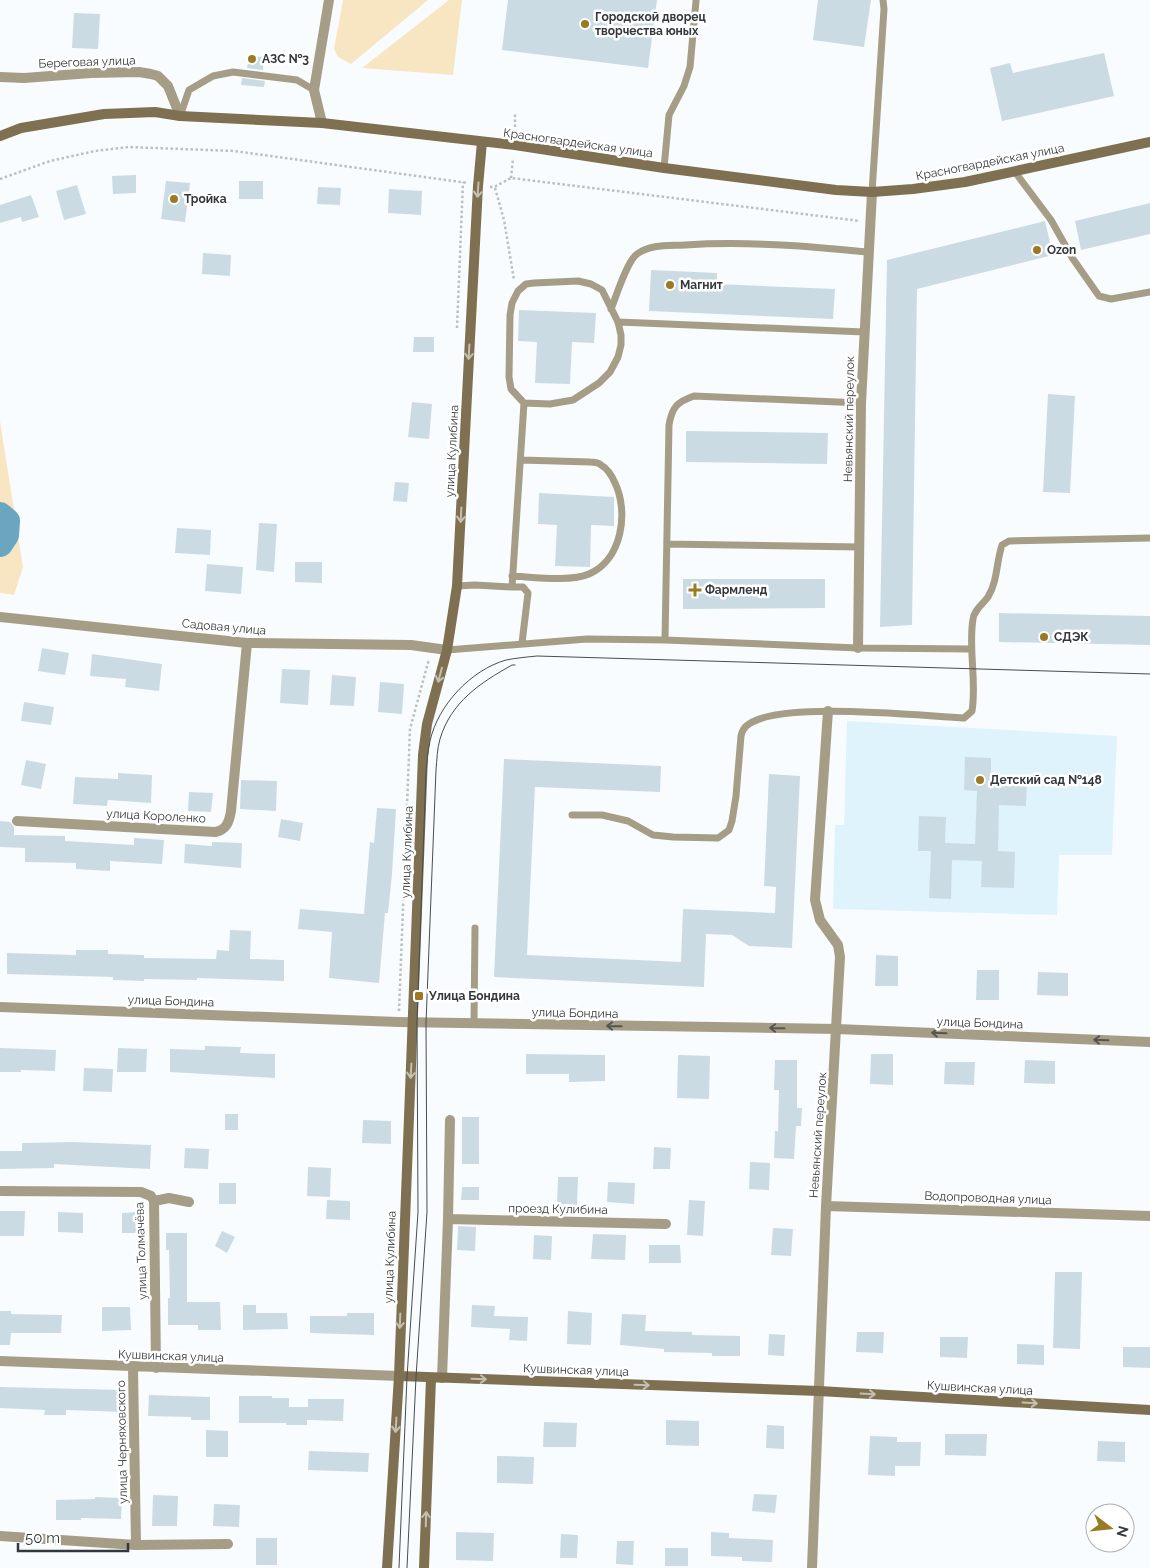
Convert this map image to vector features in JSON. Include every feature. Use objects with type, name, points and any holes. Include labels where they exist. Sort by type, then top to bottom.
[{"type":"main road","name":"Красногвардейская улица","points":[[0,136],[21,128],[104,114],[155,112],[180,116],[322,123],[514,145],[664,168],[836,190],[872,192],[913,190],[965,182],[1150,142]]},
{"type":"main road","name":"улица Кулибина","points":[[387,1568],[399,1376],[423,755],[427,724],[447,650],[457,586],[478,186],[482,142]]},
{"type":"main road","name":"Кушвинская улица","points":[[399,1376],[819,1391],[1150,1410]]},
{"type":"main road","points":[[424,1568],[431,1378]]},
{"type":"street","points":[[322,123],[314,90],[328,0]]},
{"type":"street","name":"Береговая улица","points":[[0,77],[24,78],[91,73],[139,72],[151,74],[158,76],[168,86],[180,116]]},
{"type":"street","name":"Невьянский переулок","points":[[858,648],[861,403],[872,192]]},
{"type":"street","name":"Садовая улица","points":[[0,617],[247,643],[411,645],[447,650]]},
{"type":"street","name":"улица Короленко","points":[[17,821],[214,832],[227,826],[247,643]]},
{"type":"street","name":"Невьянский переулок","points":[[812,1568],[826,1206],[840,951],[838,945],[820,920],[815,900],[828,711]]},
{"type":"street","name":"улица Бондина","points":[[0,1007],[398,1022],[837,1029],[1150,1042]]},
{"type":"street","points":[[442,1378],[450,1120]]},
{"type":"street","name":"улица Толмачёва","points":[[0,1191],[141,1192],[151,1196],[154,1201],[156,1368]]},
{"type":"street","points":[[154,1201],[169,1198],[189,1202]]},
{"type":"street","name":"Водопроводная улица","points":[[826,1206],[1150,1216]]},
{"type":"street","name":"проезд Кулибина","points":[[448,1219],[666,1224]]},
{"type":"street","name":"Кушвинская улица","points":[[0,1361],[133,1368],[399,1376]]},
{"type":"street","name":"улица Черняховского","points":[[133,1368],[136,1545]]},
{"type":"street","points":[[0,1536],[136,1545],[228,1544]]},
{"type":"lane","points":[[872,192],[884,9],[883,0]]},
{"type":"lane","points":[[664,168],[669,115],[684,86],[690,67],[696,1]]},
{"type":"lane","points":[[180,116],[189,90],[212,76],[233,72],[297,80],[314,90]]},
{"type":"lane","points":[[1015,172],[1051,220],[1073,259],[1099,296],[1111,299],[1150,292]]},
{"type":"lane","points":[[612,309],[624,276],[635,255],[651,247],[716,243],[805,246],[868,252]]},
{"type":"lane","points":[[578,281],[591,284],[602,290],[618,322],[621,345],[618,358],[610,372],[599,383],[573,400],[550,404],[524,403],[511,389],[509,377],[510,315],[512,303],[518,291],[526,284],[578,281]]},
{"type":"lane","points":[[618,322],[864,332]]},
{"type":"lane","points":[[665,640],[669,425],[674,408],[681,401],[694,396],[861,403]]},
{"type":"lane","points":[[512,587],[524,403]]},
{"type":"lane","points":[[512,576],[567,578],[588,575],[602,567],[614,550],[621,529],[620,495],[611,474],[601,464],[521,460]]},
{"type":"lane","points":[[572,816],[602,815],[628,822],[653,835],[718,838],[729,830],[732,822],[741,736],[743,728],[750,723],[783,714],[828,711],[964,718],[972,711],[974,676],[970,649],[973,616],[995,582],[1002,545],[1009,540],[1150,538]]},
{"type":"lane","points":[[667,544],[860,547]]},
{"type":"lane","points":[[457,586],[523,587],[528,593],[522,643]]},
{"type":"lane","points":[[447,650],[587,639],[665,640],[858,648],[970,649]]},
{"type":"lane","points":[[474,1023],[475,928]]},
{"type":"path","points":[[0,179],[50,162],[95,151],[129,147],[234,151],[463,182],[478,186],[494,187],[510,178],[869,222]]},
{"type":"path","points":[[457,329],[463,182]]},
{"type":"path","points":[[494,187],[504,220],[512,276],[518,291]]},
{"type":"path","points":[[398,1022],[410,729],[431,649]]},
{"type":"shaded area","points":[[343,0],[428,0],[351,64],[338,57],[334,49]]},
{"type":"shaded area","points":[[449,0],[462,0],[453,75],[362,68]]},
{"type":"shaded area","points":[[0,421],[23,567],[14,595],[0,593]]},
{"type":"shaded area","name":"Детский сад №148","points":[[847,721],[1117,736],[1112,855],[1059,855],[1057,915],[833,909],[835,825],[844,825]]},
{"type":"building","points":[[508,0],[657,0],[648,68],[502,50]]},
{"type":"building","points":[[818,0],[871,0],[864,47],[813,40]]},
{"type":"building","points":[[74,13],[100,14],[98,49],[72,48]]},
{"type":"building","points":[[1104,53],[1114,96],[1002,121],[990,68],[1010,63],[1013,73]]},
{"type":"building","points":[[249,56],[264,57],[263,70],[247,68]]},
{"type":"building","points":[[242,78],[265,81],[264,87],[241,85]]},
{"type":"building","points":[[136,175],[136,193],[113,194],[112,176]]},
{"type":"building","points":[[166,181],[190,183],[185,222],[161,219]]},
{"type":"building","points":[[239,181],[263,181],[263,199],[239,199]]},
{"type":"building","points":[[77,185],[86,214],[64,220],[56,191]]},
{"type":"building","points":[[318,187],[341,188],[340,205],[317,204]]},
{"type":"building","points":[[389,189],[422,191],[421,215],[388,213]]},
{"type":"building","points":[[31,195],[39,217],[22,222],[21,217],[0,223],[0,205]]},
{"type":"building","points":[[1150,203],[1150,234],[1081,250],[1075,221]]},
{"type":"building","points":[[1045,221],[1053,255],[917,289],[912,625],[880,627],[887,260]]},
{"type":"building","points":[[203,253],[231,255],[230,276],[202,274]]},
{"type":"building","points":[[651,270],[717,273],[717,284],[835,289],[833,319],[649,311]]},
{"type":"building","points":[[519,310],[596,313],[594,343],[572,342],[570,384],[535,383],[537,342],[518,341]]},
{"type":"building","points":[[414,337],[434,337],[434,352],[413,352]]},
{"type":"building","points":[[1048,394],[1075,396],[1070,493],[1043,492]]},
{"type":"building","points":[[412,402],[432,404],[429,439],[408,437]]},
{"type":"building","points":[[686,431],[828,433],[827,464],[686,462]]},
{"type":"building","points":[[395,482],[409,483],[407,502],[393,501]]},
{"type":"building","points":[[539,493],[614,497],[614,526],[591,525],[590,567],[555,566],[557,525],[538,524]]},
{"type":"building","points":[[259,523],[277,524],[274,572],[256,570]]},
{"type":"building","points":[[177,528],[211,530],[210,555],[175,553]]},
{"type":"building","points":[[295,562],[322,562],[322,583],[295,582]]},
{"type":"building","points":[[207,564],[243,567],[241,594],[205,591]]},
{"type":"building","points":[[683,579],[825,579],[825,608],[683,609]]},
{"type":"building","points":[[999,613],[1150,616],[1150,645],[999,642]]},
{"type":"building","points":[[42,648],[69,653],[65,675],[38,671]]},
{"type":"building","points":[[92,654],[162,664],[159,691],[125,687],[126,679],[90,676]]},
{"type":"building","points":[[282,669],[310,670],[308,705],[280,703]]},
{"type":"building","points":[[332,675],[356,677],[354,706],[330,705]]},
{"type":"building","points":[[380,682],[404,684],[402,714],[378,712]]},
{"type":"building","points":[[24,702],[54,707],[51,725],[21,721]]},
{"type":"building","points":[[965,757],[991,758],[991,779],[1027,780],[1026,806],[999,805],[998,851],[1015,852],[1014,888],[981,887],[982,861],[952,860],[951,899],[929,898],[931,851],[918,851],[919,816],[946,817],[945,843],[975,844],[977,791],[964,790]]},
{"type":"building","points":[[504,759],[661,766],[660,792],[535,787],[527,955],[681,962],[683,909],[775,913],[776,887],[764,886],[769,774],[800,776],[792,948],[749,946],[732,935],[706,934],[704,987],[494,977]]},
{"type":"building","points":[[26,760],[46,764],[41,789],[21,785]]},
{"type":"building","points":[[118,773],[152,775],[151,803],[108,800],[107,806],[73,804],[75,777],[118,779]]},
{"type":"building","points":[[241,780],[277,781],[276,811],[240,809]]},
{"type":"building","points":[[189,792],[213,793],[211,812],[188,811]]},
{"type":"building","points":[[377,808],[396,809],[392,874],[388,913],[385,913],[379,983],[329,978],[332,932],[298,929],[300,909],[364,914],[370,842],[374,843]]},
{"type":"building","points":[[281,819],[303,823],[300,841],[278,837]]},
{"type":"building","points":[[0,821],[10,822],[14,827],[14,835],[65,836],[65,841],[134,845],[134,838],[164,840],[162,864],[110,861],[110,871],[76,869],[76,863],[25,862],[25,848],[0,847]]},
{"type":"building","points":[[212,842],[242,843],[241,868],[184,863],[185,844],[212,846]]},
{"type":"building","points":[[230,930],[251,931],[250,959],[284,960],[284,981],[197,978],[197,980],[144,979],[144,981],[113,980],[113,977],[7,974],[7,953],[76,955],[76,950],[108,950],[108,954],[144,955],[144,958],[216,959],[217,950],[229,951]]},
{"type":"building","points":[[876,955],[898,956],[898,986],[875,986]]},
{"type":"building","points":[[977,970],[999,970],[999,1000],[976,1000]]},
{"type":"building","points":[[1038,972],[1068,973],[1068,996],[1037,995]]},
{"type":"building","points":[[205,1046],[241,1047],[240,1053],[275,1054],[275,1078],[170,1072],[170,1049],[205,1050]]},
{"type":"building","points":[[0,1048],[56,1050],[55,1071],[21,1070],[21,1072],[0,1072]]},
{"type":"building","points":[[118,1048],[147,1049],[146,1072],[117,1072]]},
{"type":"building","points":[[526,1054],[605,1055],[605,1081],[569,1082],[569,1074],[526,1074]]},
{"type":"building","points":[[871,1054],[893,1054],[893,1085],[870,1084]]},
{"type":"building","points":[[678,1055],[710,1056],[709,1099],[677,1098]]},
{"type":"building","points":[[775,1060],[797,1060],[797,1108],[802,1108],[801,1126],[796,1126],[794,1159],[774,1158],[775,1131],[778,1131],[779,1090],[774,1090]]},
{"type":"building","points":[[1025,1060],[1055,1061],[1055,1084],[1024,1083]]},
{"type":"building","points":[[945,1062],[975,1062],[974,1085],[944,1084]]},
{"type":"building","points":[[84,1068],[113,1069],[112,1092],[83,1091]]},
{"type":"building","points":[[225,1114],[238,1114],[238,1130],[225,1130]]},
{"type":"building","points":[[462,1117],[479,1117],[479,1164],[462,1164]]},
{"type":"building","points":[[363,1120],[391,1121],[391,1144],[362,1143]]},
{"type":"building","points":[[73,1142],[151,1145],[150,1169],[54,1164],[54,1168],[0,1169],[0,1151],[22,1151],[22,1143]]},
{"type":"building","points":[[654,1147],[671,1148],[670,1169],[653,1169]]},
{"type":"building","points":[[185,1148],[209,1149],[208,1169],[184,1168]]},
{"type":"building","points":[[750,1162],[770,1163],[769,1190],[749,1189]]},
{"type":"building","points":[[308,1167],[331,1168],[330,1197],[307,1196]]},
{"type":"building","points":[[558,1177],[578,1177],[577,1205],[557,1204]]},
{"type":"building","points":[[608,1182],[635,1183],[634,1204],[607,1202]]},
{"type":"building","points":[[219,1183],[236,1183],[236,1204],[219,1204]]},
{"type":"building","points":[[462,1187],[479,1187],[479,1200],[461,1200]]},
{"type":"building","points":[[327,1200],[350,1201],[350,1220],[326,1219]]},
{"type":"building","points":[[689,1200],[705,1201],[703,1236],[687,1235]]},
{"type":"building","points":[[0,1211],[25,1211],[24,1236],[0,1236]]},
{"type":"building","points":[[58,1212],[83,1213],[83,1233],[58,1232]]},
{"type":"building","points":[[138,1212],[138,1233],[122,1233],[122,1213]]},
{"type":"building","points":[[458,1226],[476,1227],[475,1251],[457,1250]]},
{"type":"building","points":[[773,1228],[793,1229],[791,1256],[771,1255]]},
{"type":"building","points":[[222,1231],[235,1237],[227,1253],[215,1246]]},
{"type":"building","points":[[166,1233],[187,1233],[187,1302],[220,1302],[221,1330],[198,1330],[198,1325],[168,1325],[168,1298],[170,1298],[169,1250],[166,1250]]},
{"type":"building","points":[[593,1234],[626,1235],[625,1260],[591,1259]]},
{"type":"building","points":[[534,1235],[552,1236],[551,1260],[533,1259]]},
{"type":"building","points":[[649,1245],[680,1245],[681,1263],[649,1263]]},
{"type":"building","points":[[1055,1272],[1082,1272],[1080,1349],[1053,1348]]},
{"type":"building","points":[[243,1305],[256,1305],[256,1313],[287,1313],[288,1329],[243,1330]]},
{"type":"building","points":[[472,1305],[495,1306],[494,1316],[528,1317],[527,1341],[509,1340],[510,1329],[471,1327]]},
{"type":"building","points":[[102,1307],[130,1307],[131,1330],[102,1331]]},
{"type":"building","points":[[0,1311],[11,1311],[11,1314],[62,1315],[61,1333],[11,1333],[10,1345],[0,1345]]},
{"type":"building","points":[[568,1311],[592,1313],[591,1345],[567,1344]]},
{"type":"building","points":[[347,1313],[374,1313],[374,1335],[310,1333],[310,1316],[347,1316]]},
{"type":"building","points":[[622,1314],[646,1315],[645,1331],[692,1332],[692,1335],[740,1336],[740,1356],[712,1356],[712,1353],[664,1352],[664,1349],[620,1345]]},
{"type":"building","points":[[857,1332],[884,1332],[883,1353],[856,1352]]},
{"type":"building","points":[[769,1334],[785,1335],[784,1356],[768,1355]]},
{"type":"building","points":[[940,1337],[968,1337],[967,1358],[940,1357]]},
{"type":"building","points":[[1017,1344],[1044,1345],[1044,1365],[1017,1364]]},
{"type":"building","points":[[1123,1347],[1150,1347],[1150,1368],[1123,1367]]},
{"type":"building","points":[[0,1387],[125,1390],[125,1412],[66,1410],[66,1415],[44,1415],[45,1410],[0,1408]]},
{"type":"building","points":[[149,1395],[210,1397],[210,1420],[191,1420],[191,1417],[148,1416]]},
{"type":"building","points":[[239,1396],[289,1398],[289,1407],[308,1407],[308,1399],[344,1399],[343,1421],[307,1420],[307,1425],[239,1423]]},
{"type":"building","points":[[666,1420],[699,1421],[699,1446],[666,1445]]},
{"type":"building","points":[[544,1422],[577,1423],[576,1447],[543,1447]]},
{"type":"building","points":[[767,1425],[784,1426],[784,1449],[766,1448]]},
{"type":"building","points":[[206,1430],[228,1431],[228,1457],[206,1457]]},
{"type":"building","points":[[945,1434],[987,1434],[986,1456],[945,1455]]},
{"type":"building","points":[[870,1436],[897,1437],[897,1442],[921,1442],[920,1466],[895,1466],[895,1476],[868,1475]]},
{"type":"building","points":[[1098,1441],[1125,1442],[1125,1462],[1097,1461]]},
{"type":"building","points":[[309,1451],[369,1453],[368,1472],[308,1470]]},
{"type":"building","points":[[497,1456],[534,1457],[533,1484],[497,1483]]},
{"type":"building","points":[[754,1494],[777,1495],[775,1513],[752,1511]]},
{"type":"building","points":[[153,1495],[178,1496],[177,1526],[152,1526]]},
{"type":"building","points":[[95,1497],[122,1498],[121,1519],[81,1518],[81,1520],[56,1520],[56,1500],[95,1499]]},
{"type":"building","points":[[214,1504],[240,1505],[239,1527],[213,1526]]},
{"type":"building","points":[[456,1532],[494,1533],[493,1561],[456,1560]]},
{"type":"building","points":[[711,1532],[729,1533],[729,1538],[773,1540],[772,1562],[742,1561],[742,1557],[711,1556]]},
{"type":"building","points":[[561,1534],[578,1535],[577,1558],[560,1558]]},
{"type":"building","points":[[256,1538],[277,1538],[277,1565],[256,1565]]},
{"type":"building","points":[[617,1541],[634,1541],[633,1565],[616,1564]]},
{"type":"building","points":[[665,1548],[688,1548],[688,1566],[665,1566]]},
{"type":"waterway","points":[[0,515],[7,521],[6,535],[0,544]]},
{"type":"tram line","points":[[399,1568],[407,1377],[418,1212],[417,1022],[426,772],[429,745],[434,728],[448,702],[469,681],[493,665],[506,660],[537,656],[1150,674]]},
{"type":"tram line","points":[[407,1568],[416,1377],[427,1212],[426,1023],[438,751],[445,726],[459,704],[489,679],[515,665]]},
{"type":"place","name":"Городской дворец творчества юных","points":[[585,24]]},
{"type":"place","name":"АЗС №3","points":[[252,59]]},
{"type":"place","name":"Тройка","points":[[174,199]]},
{"type":"place","name":"Ozon","points":[[1037,250]]},
{"type":"place","name":"Магнит","points":[[670,285]]},
{"type":"place","name":"Фармленд","points":[[695,590]]},
{"type":"place","name":"СДЭК","points":[[1044,637]]},
{"type":"place","name":"Детский сад №148","points":[[980,780]]},
{"type":"place","name":"Улица Бондина","points":[[419,996]]}]
